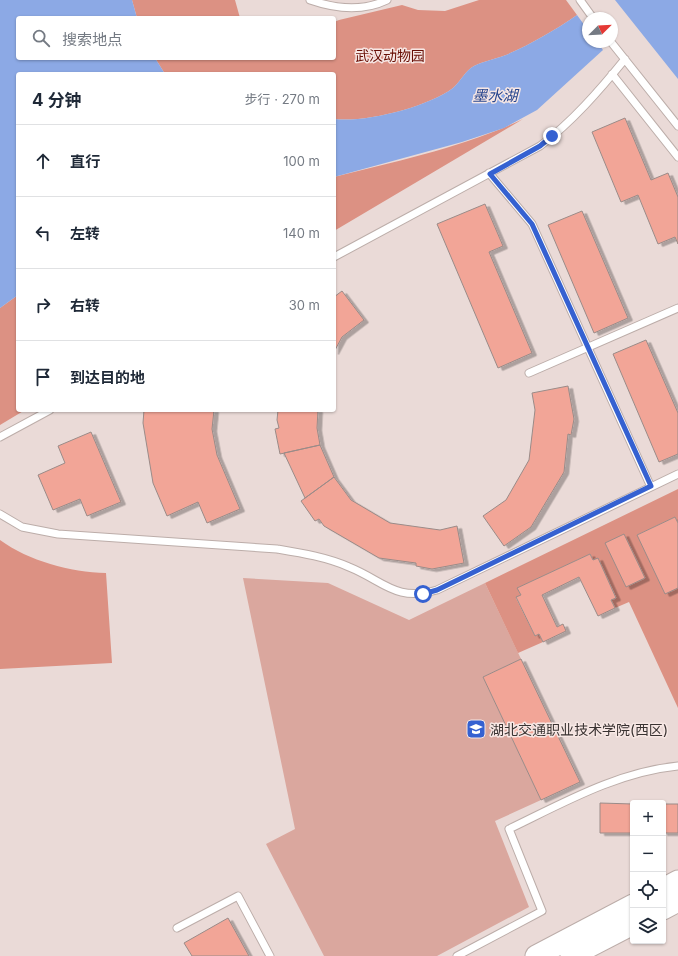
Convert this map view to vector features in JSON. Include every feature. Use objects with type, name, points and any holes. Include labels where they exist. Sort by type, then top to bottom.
[{"type":"main road","points":[[666,887],[678,881]]},
{"type":"main road","points":[[665,908],[678,901]]},
{"type":"main road","points":[[536,956],[630,906]]},
{"type":"main road","points":[[571,956],[630,926]]},
{"type":"lane","points":[[310,0],[328,6],[345,8],[370,7],[387,0]]},
{"type":"lane","points":[[580,0],[589,12]]},
{"type":"lane","points":[[616,48],[678,126]]},
{"type":"lane","points":[[336,256],[540,146],[582,108],[624,59]]},
{"type":"lane","points":[[612,74],[678,157]]},
{"type":"lane","points":[[490,174],[532,224],[651,486]]},
{"type":"lane","points":[[529,373],[678,308]]},
{"type":"lane","points":[[0,437],[46,412]]},
{"type":"lane","points":[[0,514],[22,527],[58,534],[277,549],[309,554],[349,567],[384,586],[410,595],[423,594],[437,590],[678,474]]},
{"type":"lane","points":[[457,956],[542,911],[509,829],[604,783],[663,768],[678,766]]},
{"type":"lane","points":[[177,928],[238,896],[270,956]]},
{"type":"shaded area","points":[[243,578],[328,583],[409,620],[485,583],[521,659],[483,677],[541,800],[495,821],[529,907],[437,956],[324,956],[266,844],[295,829]]},
{"type":"green space","points":[[132,0],[235,0],[239,16],[136,16]]},
{"type":"green space","name":"武汉动物园","points":[[479,0],[566,0],[577,15],[551,32],[506,55],[474,66],[453,88],[442,95],[413,107],[362,119],[336,119],[336,72],[164,72],[156,60],[336,60],[336,21],[402,5],[418,10],[445,11]]},
{"type":"green space","points":[[523,119],[336,230],[336,176],[406,159],[477,138]]},
{"type":"green space","points":[[16,296],[16,412],[22,412],[0,425],[0,308]]},
{"type":"green space","points":[[678,489],[678,523],[675,517],[637,535],[678,588],[678,708],[629,602],[615,608],[611,600],[616,597],[598,559],[593,560],[590,554],[518,588],[521,595],[516,598],[535,636],[539,634],[543,642],[518,653],[485,583]]},
{"type":"green space","points":[[0,540],[24,554],[50,564],[64,568],[106,573],[112,663],[0,669]]},
{"type":"water","points":[[0,0],[132,0],[136,16],[16,16],[16,60],[156,60],[164,72],[16,72],[16,296],[0,308]]},
{"type":"water","points":[[615,0],[678,0],[678,79]]},
{"type":"water","name":"墨水湖","points":[[577,15],[582,22],[582,48],[602,48],[603,50],[537,110],[504,128],[462,142],[336,176],[336,119],[362,119],[413,107],[442,95],[453,88],[474,66],[506,55],[551,32]]},
{"type":"building","points":[[625,118],[651,180],[668,173],[678,197],[678,244],[675,237],[658,244],[638,195],[621,202],[592,132]]},
{"type":"building","points":[[485,204],[503,246],[489,252],[532,353],[498,368],[437,224]]},
{"type":"building","points":[[582,211],[628,318],[594,333],[548,225]]},
{"type":"building","points":[[342,291],[364,320],[342,337],[336,348],[336,296]]},
{"type":"building","points":[[646,340],[678,413],[678,454],[659,462],[613,354]]},
{"type":"building","points":[[568,386],[574,419],[571,435],[568,434],[564,472],[531,527],[504,546],[483,516],[506,500],[529,460],[535,410],[532,393]]},
{"type":"building","points":[[144,412],[214,412],[212,429],[217,455],[240,509],[207,523],[198,502],[167,516],[153,483],[143,423]]},
{"type":"building","points":[[278,412],[318,412],[317,428],[320,445],[280,454],[275,429],[279,428],[277,420]]},
{"type":"building","points":[[91,432],[121,502],[87,516],[80,499],[53,510],[38,475],[65,463],[58,446]]},
{"type":"building","points":[[320,445],[334,477],[305,498],[284,453]]},
{"type":"building","points":[[334,477],[351,500],[390,523],[440,530],[457,526],[464,563],[432,569],[416,566],[416,563],[379,558],[324,526],[319,519],[315,521],[301,501]]},
{"type":"building","points":[[675,517],[678,523],[678,588],[665,594],[637,535]]},
{"type":"building","points":[[624,534],[645,578],[626,587],[605,543]]},
{"type":"building","points":[[590,554],[593,560],[598,558],[616,598],[611,600],[615,608],[598,616],[579,577],[542,595],[557,627],[563,624],[566,631],[543,642],[539,634],[535,636],[516,597],[521,595],[517,588]]},
{"type":"building","points":[[521,659],[580,782],[541,800],[483,677]]},
{"type":"building","points":[[600,803],[630,804],[630,833],[600,833]]},
{"type":"building","points":[[666,804],[678,804],[678,833],[666,833]]},
{"type":"building","points":[[228,918],[249,956],[192,956],[184,943]]},
{"type":"place","name":"湖北交通职业技术学院(西区)","points":[[476,729]]},
{"type":"route","points":[[423,594],[437,590],[651,486],[532,224],[526,214],[490,174],[540,146],[552,136]]}]
